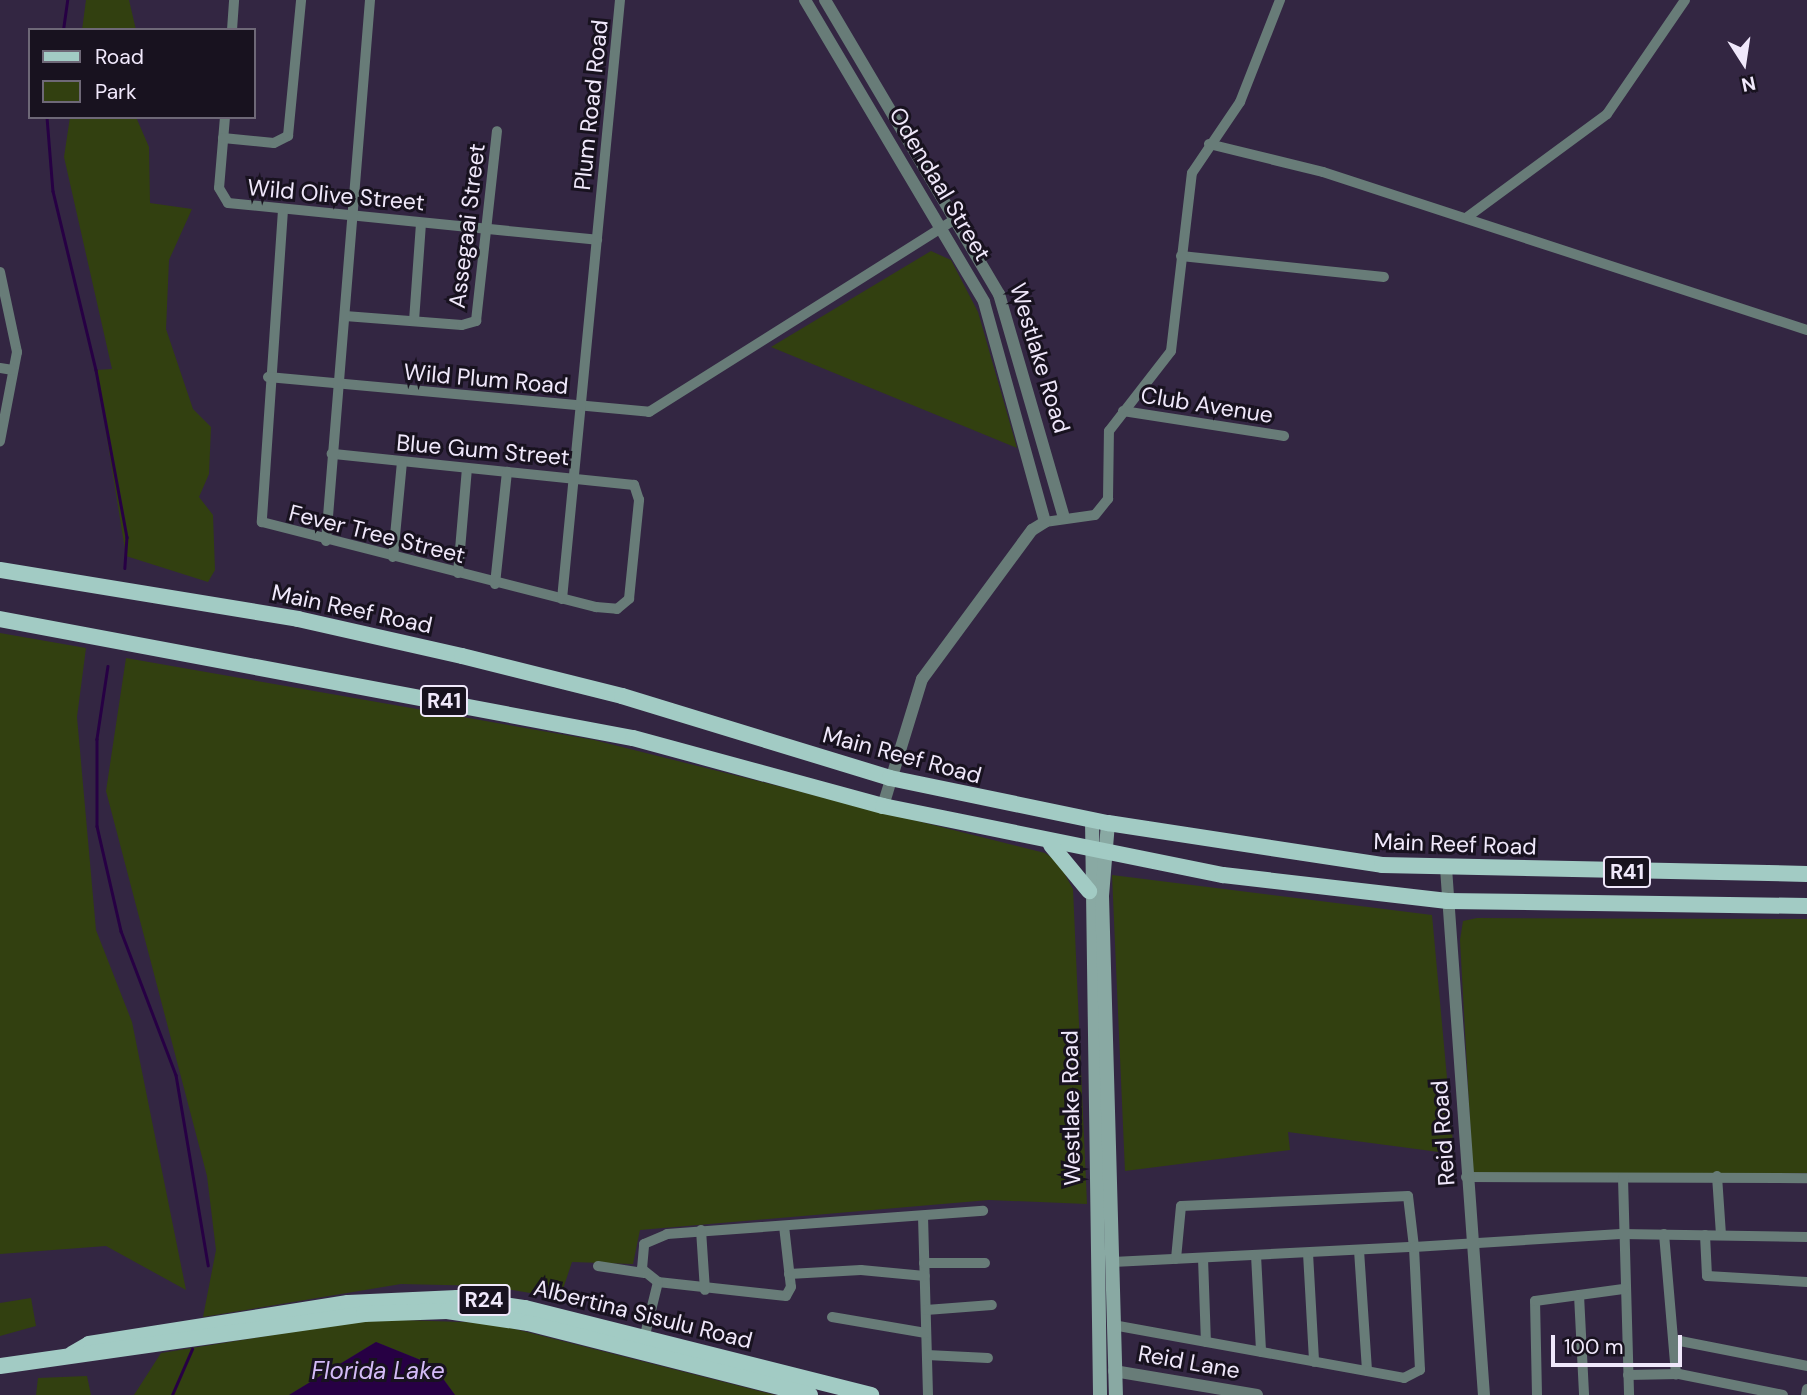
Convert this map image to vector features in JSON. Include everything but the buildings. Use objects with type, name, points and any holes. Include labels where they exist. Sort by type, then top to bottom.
[{"type":"main road","name":"Main Reef Road","points":[[0,570],[298,619],[462,656],[622,696],[890,778],[1100,822],[1315,858],[1446,869],[1807,874]]},
{"type":"main road","name":"R41","points":[[0,619],[633,738],[883,806],[1098,853],[1287,885],[1447,901],[1807,906]]},
{"type":"main road","name":"Westlake Road","points":[[1100,822],[1098,853],[1113,1262],[1115,1395]]},
{"type":"main road","points":[[1049,843],[1090,891]]},
{"type":"main road","name":"Westlake Road","points":[[1098,853],[1090,891],[1100,1395]]},
{"type":"main road","name":"Albertina Sisulu Road","points":[[0,1366],[72,1354],[115,1339],[423,1296],[513,1305],[810,1395]]},
{"type":"main road","name":"Albertina Sisulu Road","points":[[642,1346],[870,1395]]},
{"type":"street","points":[[232,28],[234,0]]},
{"type":"street","points":[[223,138],[274,143],[288,136],[301,0]]},
{"type":"street","points":[[326,541],[370,0]]},
{"type":"street","name":"Plum Road Road","points":[[562,599],[620,0]]},
{"type":"street","name":"Odendaal Street","points":[[805,0],[943,228],[995,331],[1045,522]]},
{"type":"street","name":"Odendaal Street","points":[[825,0],[957,219]]},
{"type":"street","points":[[883,806],[922,679],[1016,551],[1045,522],[1063,518],[1079,519],[1104,508],[1104,444],[1123,411],[1170,355],[1188,186],[1209,144],[1240,102],[1280,0]]},
{"type":"street","points":[[1466,218],[1607,114],[1685,0]]},
{"type":"street","name":"Wild Olive Street","points":[[225,119],[222,198],[283,210],[597,240]]},
{"type":"street","name":"Assegaai Street","points":[[345,316],[414,321],[476,321],[489,228],[497,131]]},
{"type":"street","points":[[1209,144],[1246,148],[1807,330]]},
{"type":"street","name":"Fever Tree Street","points":[[283,210],[259,516],[266,526],[495,584],[612,610],[629,599],[639,495],[630,483]]},
{"type":"street","name":"Wild Plum Road","points":[[268,377],[580,407],[655,410],[957,219]]},
{"type":"street","name":"Westlake Road","points":[[957,219],[999,294],[1063,518]]},
{"type":"street","points":[[414,321],[421,223]]},
{"type":"street","points":[[1181,256],[1384,277]]},
{"type":"street","points":[[0,438],[17,347],[1,278]]},
{"type":"street","points":[[0,368],[13,370]]},
{"type":"street","name":"Club Avenue","points":[[1123,411],[1284,436]]},
{"type":"street","name":"Blue Gum Street","points":[[332,454],[630,483]]},
{"type":"street","points":[[393,557],[402,462]]},
{"type":"street","points":[[458,573],[467,469]]},
{"type":"street","points":[[495,584],[507,472]]},
{"type":"street","name":"Reid Road","points":[[1446,869],[1470,1243],[1483,1395]]},
{"type":"street","points":[[1717,1176],[1721,1235]]},
{"type":"street","points":[[1466,1177],[1807,1178]]},
{"type":"street","points":[[1623,1178],[1623,1289],[1629,1395]]},
{"type":"street","points":[[1113,1325],[1404,1378],[1420,1370],[1408,1196],[1401,1194],[1181,1206],[1176,1259]]},
{"type":"street","points":[[644,1273],[641,1252],[648,1240],[701,1230],[983,1211]]},
{"type":"street","points":[[923,1216],[928,1395]]},
{"type":"street","points":[[598,1266],[644,1273],[658,1282],[705,1290],[783,1297],[791,1290],[784,1226]]},
{"type":"street","points":[[701,1230],[705,1290]]},
{"type":"street","points":[[1113,1262],[1622,1234],[1807,1237]]},
{"type":"street","points":[[1664,1234],[1676,1374]]},
{"type":"street","points":[[1705,1235],[1707,1276],[1807,1282]]},
{"type":"street","points":[[1359,1250],[1367,1371]]},
{"type":"street","points":[[1308,1253],[1314,1362]]},
{"type":"street","points":[[1256,1255],[1261,1352]]},
{"type":"street","points":[[1203,1258],[1206,1342]]},
{"type":"street","points":[[925,1264],[985,1263]]},
{"type":"street","points":[[789,1274],[861,1270],[925,1276]]},
{"type":"street","points":[[642,1346],[658,1282]]},
{"type":"street","points":[[1537,1395],[1535,1301],[1623,1289]]},
{"type":"street","points":[[1579,1295],[1584,1395]]},
{"type":"street","points":[[926,1310],[992,1305]]},
{"type":"street","points":[[832,1317],[926,1333]]},
{"type":"street","points":[[1675,1340],[1807,1366]]},
{"type":"street","points":[[927,1355],[988,1358]]},
{"type":"street","name":"Reid Lane","points":[[1114,1371],[1257,1395]]},
{"type":"street","points":[[1628,1375],[1676,1374],[1783,1395]]},
{"type":"street","points":[[1806,1395],[1807,1389]]},
{"type":"green space","points":[[86,0],[129,0],[136,28],[82,28]]},
{"type":"green space","points":[[70,119],[137,119],[149,147],[150,203],[192,209],[169,260],[166,329],[193,409],[211,427],[209,474],[199,497],[213,515],[215,570],[208,582],[126,556],[96,370],[112,369],[64,157]]},
{"type":"green space","points":[[931,251],[951,260],[978,312],[1017,448],[771,347]]},
{"type":"green space","points":[[0,633],[86,648],[77,717],[96,930],[132,1022],[186,1290],[106,1246],[0,1254]]},
{"type":"green space","points":[[126,658],[594,740],[1045,853],[1058,862],[1073,889],[1087,1204],[989,1200],[640,1230],[633,1264],[572,1262],[560,1298],[488,1286],[401,1284],[203,1317],[216,1250],[207,1176],[106,791]]},
{"type":"green space","points":[[1112,875],[1432,915],[1454,1154],[1288,1132],[1290,1150],[1125,1171]]},
{"type":"green space","points":[[1477,918],[1807,919],[1807,1173],[1473,1176],[1460,940],[1463,921]]},
{"type":"green space","points":[[31,1298],[36,1326],[0,1336],[0,1303]]},
{"type":"green space","points":[[372,1319],[491,1323],[775,1395],[455,1395],[433,1365],[376,1342],[289,1395],[134,1395],[161,1353]]},
{"type":"green space","points":[[87,1376],[91,1395],[36,1395],[38,1378]]},
{"type":"water","name":"Florida Lake","points":[[376,1342],[433,1365],[455,1395],[289,1395]]},
{"type":"waterway","points":[[63,28],[67,0]]},
{"type":"waterway","points":[[47,119],[53,191],[96,370],[127,537],[125,568]]},
{"type":"waterway","points":[[108,666],[97,739],[97,826],[121,931],[176,1075],[208,1265]]},
{"type":"waterway","points":[[172,1395],[192,1349]]}]
